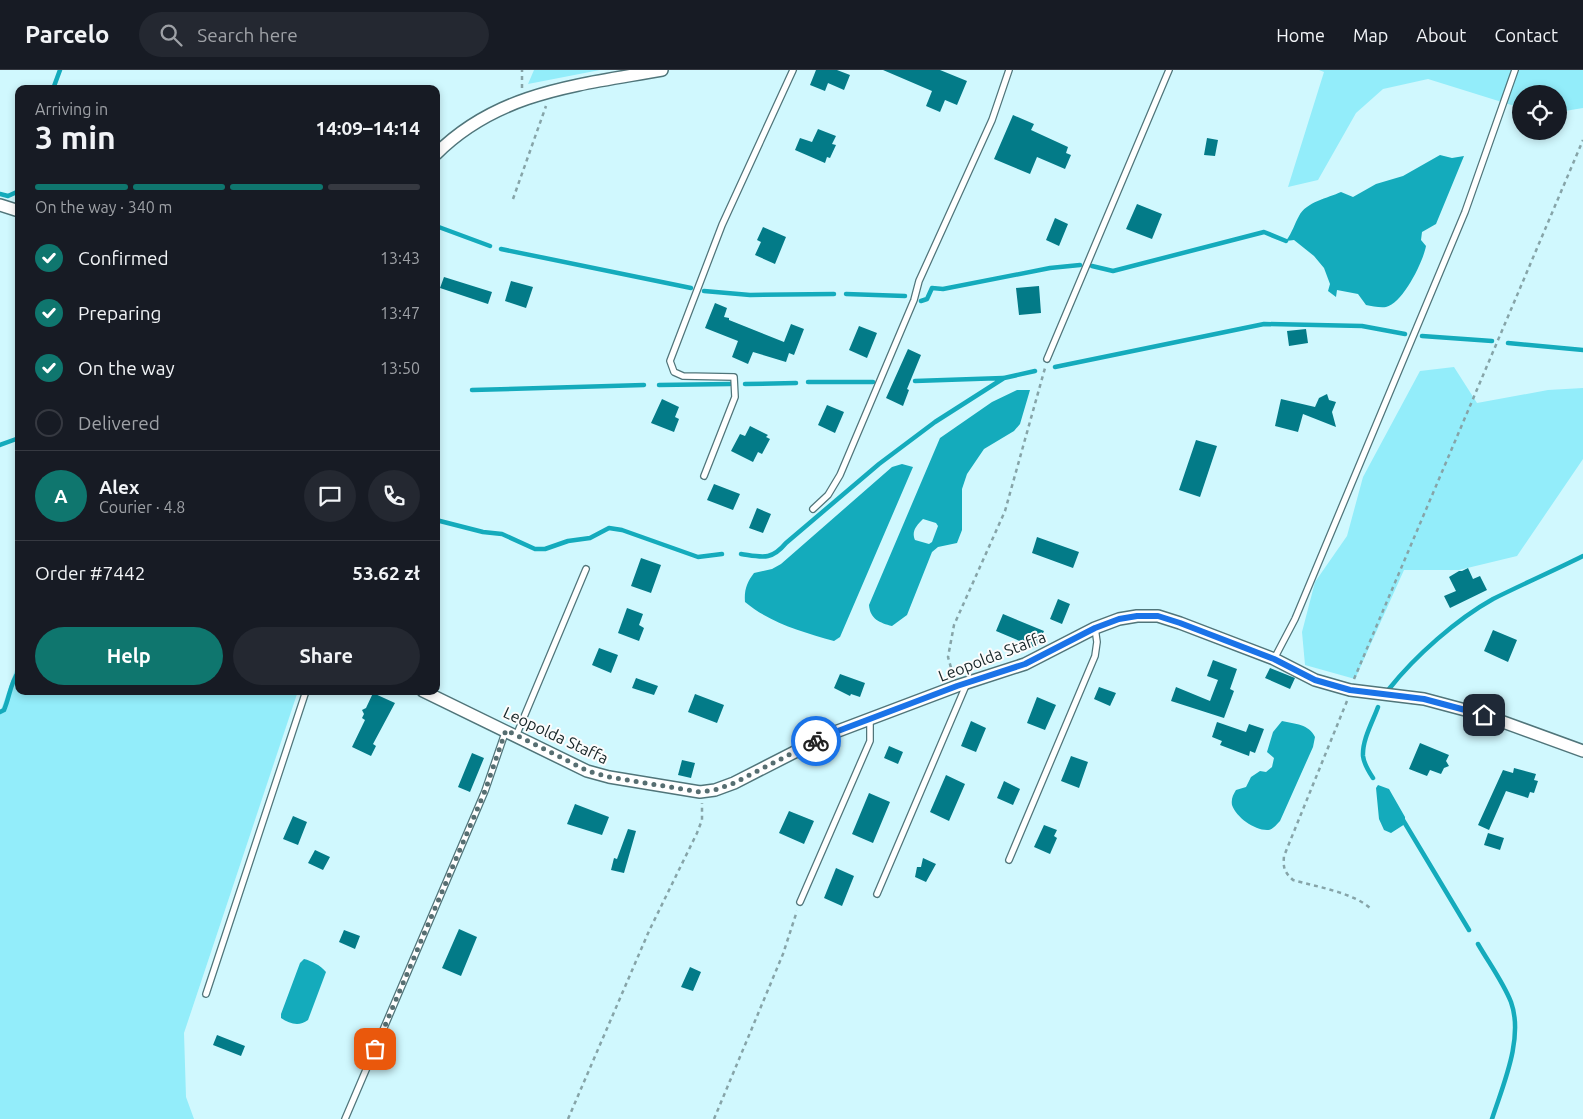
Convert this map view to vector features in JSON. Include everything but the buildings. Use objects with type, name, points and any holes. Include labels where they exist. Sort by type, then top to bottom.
[{"type":"street","points":[[440,151],[469,127],[499,109],[524,98],[551,90],[662,70]]},
{"type":"street","points":[[0,205],[15,210]]},
{"type":"street","name":"Leopolda Staffa","points":[[431,695],[588,771],[609,777],[700,792],[715,790],[734,783],[830,734],[962,684],[1025,664],[1095,628],[1119,619],[1137,616],[1158,616],[1274,659],[1315,680],[1350,690],[1424,699],[1484,715],[1583,751]]},
{"type":"lane","points":[[704,476],[734,397],[734,377],[683,376],[674,372],[670,361],[722,225],[793,70]]},
{"type":"lane","points":[[813,509],[828,494],[840,475],[914,300],[919,281],[992,120],[1009,70]]},
{"type":"lane","points":[[1047,359],[1169,70]]},
{"type":"lane","points":[[1274,659],[1295,619],[1465,212],[1515,70]]},
{"type":"lane","points":[[345,1119],[485,791],[586,569]]},
{"type":"lane","points":[[1009,860],[1095,656],[1097,642],[1095,628]]},
{"type":"lane","points":[[876,894],[962,684]]},
{"type":"lane","points":[[206,994],[305,695]]},
{"type":"lane","points":[[800,902],[870,741],[870,720]]},
{"type":"path","points":[[522,70],[521,82],[524,98]]},
{"type":"path","points":[[513,199],[551,90]]},
{"type":"path","points":[[1372,910],[1365,902],[1293,880],[1286,874],[1283,866],[1284,856],[1346,705],[1350,690],[1583,140]]},
{"type":"path","points":[[962,684],[948,657],[954,625],[1008,502],[1047,359]]},
{"type":"path","points":[[568,1119],[649,932],[697,833],[702,820],[703,808],[700,792]]},
{"type":"path","points":[[714,1119],[782,954],[800,902]]},
{"type":"shaded area","points":[[534,70],[600,70],[528,84]]},
{"type":"shaded area","points":[[1319,70],[1583,70],[1583,108],[1567,111],[1567,85],[1512,85],[1512,105],[1428,79],[1383,89],[1356,113],[1318,180],[1288,187],[1324,72]]},
{"type":"shaded area","points":[[1440,155],[1452,158],[1464,156],[1436,224],[1422,232],[1421,240],[1426,246],[1417,271],[1399,298],[1392,304],[1386,307],[1366,305],[1358,294],[1337,290],[1336,297],[1328,291],[1330,284],[1324,268],[1314,256],[1294,240],[1286,241],[1302,211],[1312,204],[1341,192],[1353,197],[1376,184],[1403,176]]},
{"type":"shaded area","points":[[1454,367],[1477,403],[1548,390],[1583,388],[1583,459],[1517,556],[1459,570],[1404,570],[1355,679],[1305,665],[1302,632],[1315,582],[1347,536],[1363,477],[1420,371]]},
{"type":"shaded area","points":[[1017,390],[1030,390],[1020,424],[1014,431],[984,449],[967,474],[962,489],[962,530],[957,543],[938,547],[932,552],[907,615],[892,626],[880,622],[871,614],[869,605],[940,438],[992,402]],"holes":[[[923,519],[936,523],[938,526],[932,542],[929,544],[915,540],[914,531]]]},
{"type":"shaded area","points":[[902,464],[913,467],[840,637],[834,641],[787,626],[765,616],[745,602],[746,586],[754,573],[772,569],[781,564],[892,467]]},
{"type":"shaded area","points":[[15,670],[15,695],[297,695],[184,1033],[186,1097],[194,1119],[0,1119],[0,713]]},
{"type":"shaded area","points":[[1282,721],[1305,727],[1315,737],[1313,747],[1280,821],[1274,827],[1267,830],[1257,828],[1241,818],[1234,810],[1232,799],[1236,790],[1246,787],[1251,777],[1260,771],[1266,772],[1272,767],[1274,758],[1267,752],[1273,732]]},
{"type":"shaded area","points":[[1378,785],[1389,789],[1405,817],[1405,824],[1391,833],[1384,830],[1379,819],[1376,788]]},
{"type":"shaded area","points":[[304,959],[316,964],[326,972],[308,1020],[294,1024],[281,1018],[281,1014],[300,963]]},
{"type":"waterway","points":[[54,85],[60,70]]},
{"type":"waterway","points":[[0,194],[8,196],[15,193]]},
{"type":"waterway","points":[[440,227],[490,246]]},
{"type":"waterway","points":[[1092,266],[1113,271],[1264,232],[1286,241]]},
{"type":"waterway","points":[[501,249],[691,288]]},
{"type":"waterway","points":[[921,301],[927,299],[932,288],[943,289],[1050,268],[1080,265]]},
{"type":"waterway","points":[[704,291],[750,295],[834,294]]},
{"type":"waterway","points":[[846,294],[905,296]]},
{"type":"waterway","points":[[1055,367],[1264,324],[1362,326],[1405,334]]},
{"type":"waterway","points":[[1422,336],[1492,341]]},
{"type":"waterway","points":[[1508,343],[1583,350]]},
{"type":"waterway","points":[[741,554],[761,557],[776,553],[879,464],[935,422],[1004,378],[1035,371]]},
{"type":"waterway","points":[[915,381],[1003,378]]},
{"type":"waterway","points":[[808,382],[873,382]]},
{"type":"waterway","points":[[745,384],[796,383]]},
{"type":"waterway","points":[[659,385],[730,384]]},
{"type":"waterway","points":[[472,390],[644,385]]},
{"type":"waterway","points":[[0,445],[15,439]]},
{"type":"waterway","points":[[440,521],[483,532],[502,534],[535,549],[545,549],[568,541],[590,538],[609,528],[622,530],[698,557],[722,554]]},
{"type":"waterway","points":[[1389,689],[1399,676],[1437,639],[1479,607],[1583,556]]},
{"type":"waterway","points":[[0,712],[4,710],[15,678]]},
{"type":"waterway","points":[[1373,778],[1364,762],[1363,750],[1378,707]]},
{"type":"waterway","points":[[1403,820],[1469,930]]},
{"type":"waterway","points":[[1478,944],[1504,987],[1511,1002],[1514,1016],[1514,1046],[1492,1119]]},
{"type":"way so far","points":[[375,1049],[485,791],[506,730],[588,771],[609,777],[700,792],[715,790],[734,783],[816,741]]},
{"type":"route","points":[[816,741],[957,686],[1025,664],[1048,654],[1095,628],[1119,619],[1137,616],[1158,616],[1180,623],[1274,659],[1315,680],[1350,690],[1424,699],[1484,715]]}]
